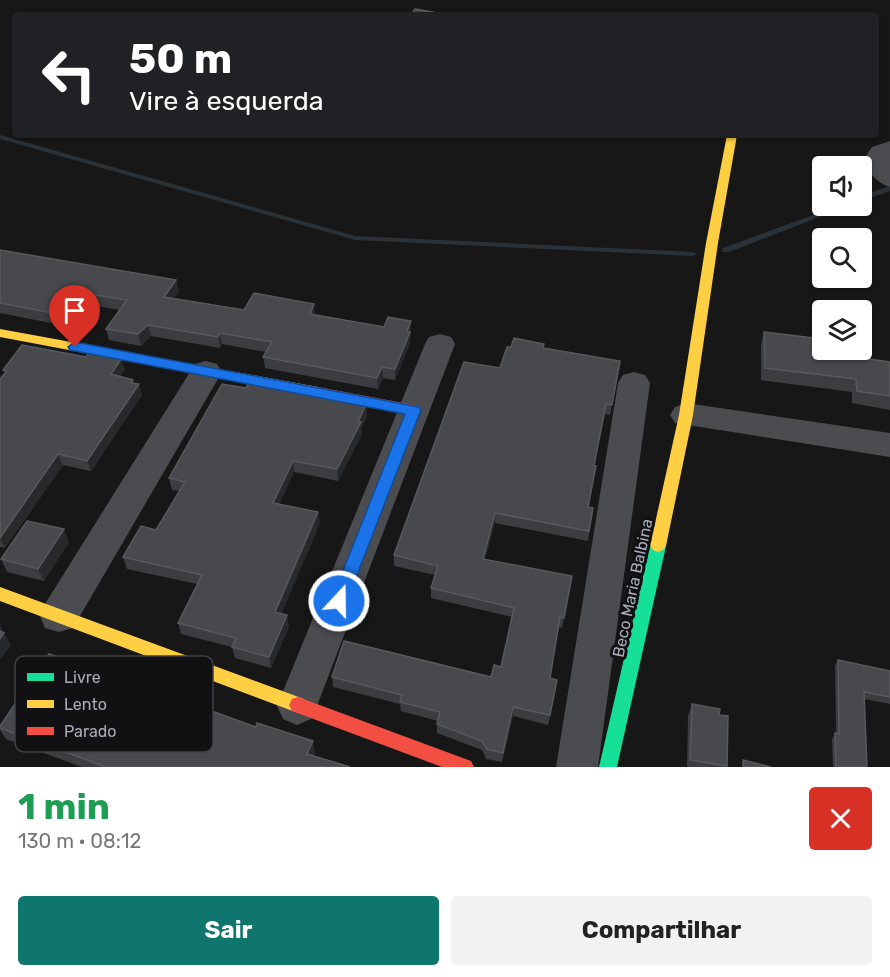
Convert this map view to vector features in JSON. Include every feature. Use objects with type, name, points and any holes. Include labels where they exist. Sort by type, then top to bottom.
[{"type":"street","name":"Beco Maria Balbina","points":[[608,767],[686,415],[712,243],[731,138]]},
{"type":"street","points":[[890,148],[881,152],[876,159],[878,166],[890,179]]},
{"type":"street","points":[[3,338],[414,410]]},
{"type":"street","points":[[297,706],[440,344]]},
{"type":"street","points":[[59,616],[206,372]]},
{"type":"street","points":[[577,767],[634,383]]},
{"type":"street","points":[[686,415],[890,445]]},
{"type":"street","points":[[0,594],[165,656]]},
{"type":"street","points":[[213,674],[465,767]]},
{"type":"building","points":[[415,9],[432,12],[413,12]]},
{"type":"building","points":[[0,250],[176,280],[164,297],[244,310],[254,293],[314,304],[310,314],[384,327],[388,317],[411,321],[407,331],[410,332],[395,369],[382,367],[377,378],[263,357],[272,342],[220,333],[218,337],[148,325],[138,334],[106,329],[127,300],[70,291],[52,313],[0,303]]},
{"type":"building","points":[[764,332],[812,338],[812,360],[872,359],[890,362],[890,396],[857,391],[856,379],[765,368]]},
{"type":"building","points":[[514,338],[544,344],[543,348],[620,361],[612,405],[606,404],[594,465],[596,466],[588,507],[593,508],[589,531],[495,513],[483,559],[572,576],[564,618],[560,617],[550,678],[557,680],[550,715],[513,707],[503,753],[487,749],[482,741],[437,724],[440,712],[400,702],[402,695],[332,677],[344,641],[491,677],[494,665],[501,667],[514,608],[431,588],[438,566],[394,555],[464,362],[500,368],[507,347],[511,347]]},
{"type":"building","points":[[22,345],[86,357],[89,353],[121,359],[111,374],[139,384],[87,461],[58,454],[0,538],[0,379],[7,371],[3,370]]},
{"type":"building","points":[[249,382],[366,404],[358,422],[361,422],[337,469],[293,461],[273,503],[318,512],[275,612],[287,615],[269,657],[232,647],[236,638],[178,623],[202,575],[123,557],[141,526],[156,530],[185,482],[169,478],[222,384],[246,388]]},
{"type":"building","points":[[27,521],[64,529],[38,569],[1,559]]},
{"type":"building","points":[[838,660],[890,671],[890,697],[864,692],[867,767],[836,767],[835,733],[839,734]]},
{"type":"building","points":[[15,704],[15,734],[0,726]]},
{"type":"building","points":[[692,704],[720,709],[719,715],[728,716],[727,766],[690,760]]},
{"type":"building","points":[[213,711],[256,727],[257,723],[313,741],[307,754],[350,767],[106,767],[65,752],[213,752]]},
{"type":"building","points":[[743,760],[771,767],[743,767]]},
{"type":"waterway","points":[[2,137],[355,238],[693,254]]},
{"type":"waterway","points":[[872,195],[890,188]]},
{"type":"waterway","points":[[726,250],[817,216]]},
{"type":"traffic: fast","points":[[608,767],[658,546]]},
{"type":"traffic: slow","points":[[658,546],[686,415],[712,243],[731,138]]},
{"type":"traffic: slow","points":[[0,333],[318,392]]},
{"type":"traffic: slow","points":[[0,594],[166,656]]},
{"type":"traffic: slow","points":[[213,673],[298,705]]},
{"type":"traffic: jam","points":[[318,392],[414,410]]},
{"type":"traffic: jam","points":[[298,705],[465,767]]},
{"type":"route","points":[[75,347],[414,410],[339,601]]}]
